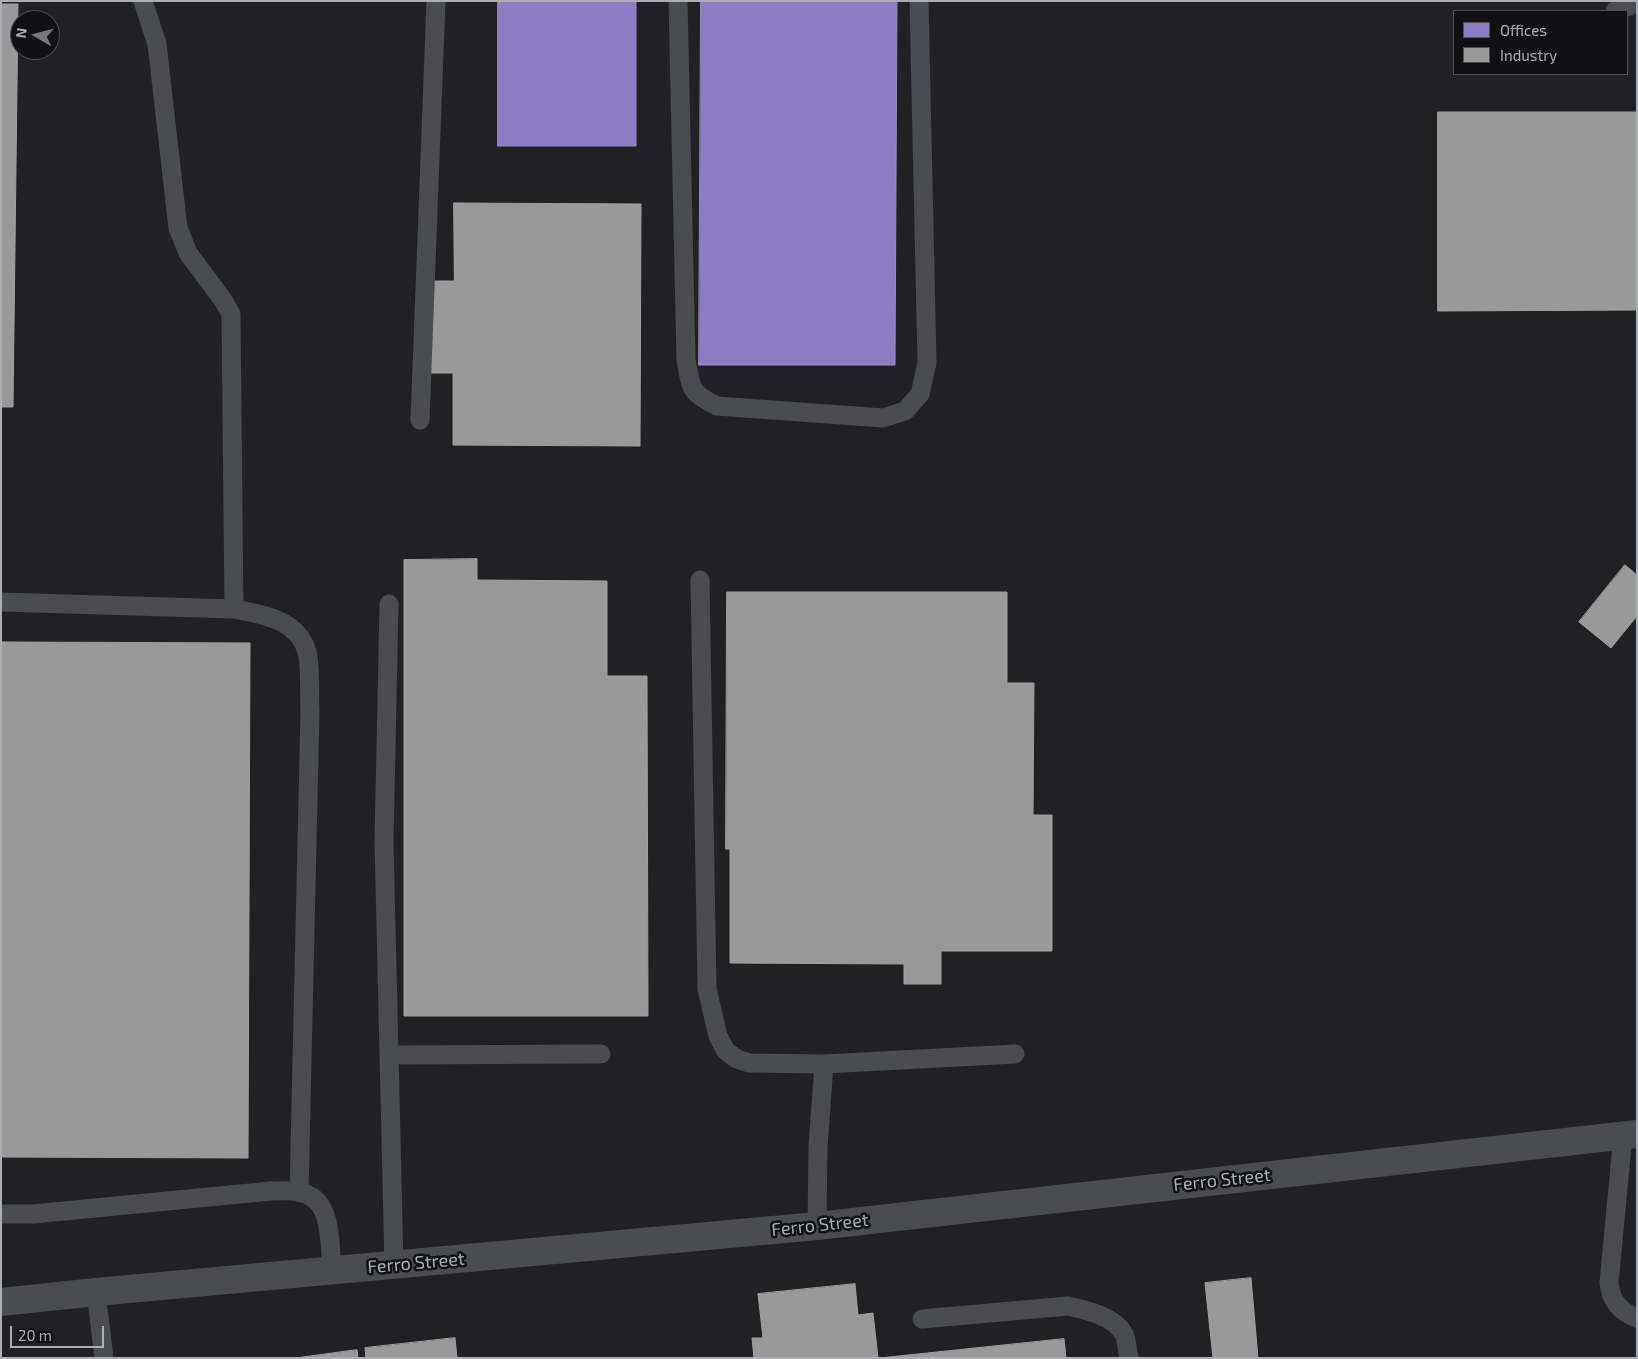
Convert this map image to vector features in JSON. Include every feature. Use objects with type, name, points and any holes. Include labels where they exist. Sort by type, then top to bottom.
[{"type":"street","name":"Ferro Street","points":[[1,1302],[817,1226],[1630,1135]]},
{"type":"lane","points":[[143,1],[157,44],[178,228],[188,253],[223,300],[231,314],[234,609]]},
{"type":"lane","points":[[420,420],[436,1]]},
{"type":"lane","points":[[678,1],[686,360],[691,386],[698,396],[717,406],[882,418],[904,411],[920,394],[927,363],[918,1]]},
{"type":"lane","points":[[1618,10],[1637,3]]},
{"type":"lane","points":[[700,580],[706,979],[710,1007],[718,1036],[726,1051],[737,1059],[749,1063],[824,1064],[1015,1054]]},
{"type":"lane","points":[[1,602],[234,609],[264,614],[284,623],[300,636],[307,653],[310,711],[299,1192]]},
{"type":"lane","points":[[389,604],[384,842],[394,1265]]},
{"type":"lane","points":[[389,1055],[601,1054]]},
{"type":"lane","points":[[817,1226],[818,1147],[824,1064]]},
{"type":"lane","points":[[1630,1135],[1609,1284],[1611,1295],[1619,1308],[1637,1318]]},
{"type":"lane","points":[[1,1214],[33,1214],[271,1191],[299,1192],[318,1201],[326,1214],[332,1270]]},
{"type":"lane","points":[[96,1292],[104,1358]]},
{"type":"lane","points":[[922,1319],[1068,1306],[1108,1318],[1124,1334],[1128,1358]]},
{"type":"shaded area","points":[[1,1],[1637,1],[1637,1358],[1,1358]]},
{"type":"building: Offices","points":[[498,1],[636,1],[636,146],[498,146]]},
{"type":"building: Offices","points":[[701,1],[897,1],[895,365],[699,365]]},
{"type":"building: Industry","points":[[1,4],[18,4],[18,10],[10,10],[10,60],[17,60],[13,407],[1,407]]},
{"type":"building: Industry","points":[[1438,112],[1637,112],[1637,310],[1438,311]]},
{"type":"building: Industry","points":[[454,203],[641,204],[640,446],[453,445],[453,373],[428,373],[429,281],[454,281]]},
{"type":"building: Industry","points":[[477,559],[477,580],[607,581],[607,676],[647,676],[648,1016],[404,1016],[404,560]]},
{"type":"building: Industry","points":[[1625,565],[1637,575],[1637,616],[1611,648],[1579,622]]},
{"type":"building: Industry","points":[[727,592],[1007,592],[1007,683],[1034,683],[1033,815],[1052,815],[1052,951],[941,951],[941,984],[904,984],[904,964],[730,963],[730,849],[726,849]]},
{"type":"building: Industry","points":[[1,642],[250,643],[248,1158],[1,1157]]},
{"type":"building: Industry","points":[[1251,1278],[1258,1358],[1213,1358],[1205,1283]]},
{"type":"building: Industry","points":[[855,1284],[858,1315],[873,1313],[878,1358],[754,1358],[752,1338],[763,1338],[758,1294]]},
{"type":"building: Industry","points":[[455,1338],[457,1358],[366,1358],[365,1348]]},
{"type":"building: Industry","points":[[1064,1339],[1066,1358],[880,1358]]},
{"type":"building: Industry","points":[[357,1350],[358,1358],[296,1358]]}]
